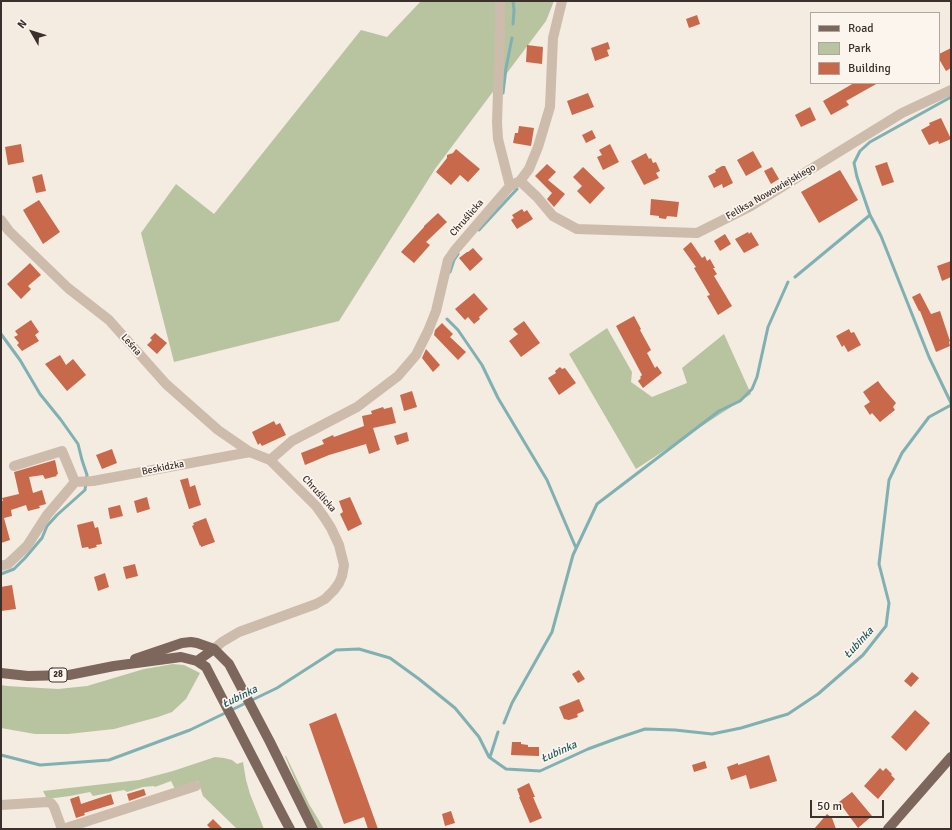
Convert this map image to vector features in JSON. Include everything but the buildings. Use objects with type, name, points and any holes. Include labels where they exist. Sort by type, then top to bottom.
[{"type":"main road","name":"28","points":[[114,666],[182,643],[197,643],[214,649],[229,664],[270,742],[311,827]]},
{"type":"main road","points":[[214,649],[197,661],[206,667],[290,829]]},
{"type":"main road","name":"28","points":[[1,673],[28,676],[69,675],[114,666],[181,657],[197,661]]},
{"type":"main road","points":[[888,829],[951,757]]},
{"type":"street","points":[[500,1],[497,122],[498,139],[510,186]]},
{"type":"street","points":[[520,181],[529,168],[538,147],[550,107],[553,38],[562,1]]},
{"type":"street","name":"Feliksa Nowowiejskiego","points":[[520,181],[537,197],[553,216],[577,229],[697,233],[752,206],[902,113],[951,90]]},
{"type":"street","name":"Chruślicka","points":[[214,649],[222,642],[239,632],[316,604],[334,590],[342,576],[344,565],[339,545],[331,528],[316,506],[270,460],[292,441],[357,407],[398,376],[416,355],[428,331],[436,311],[448,260],[510,186],[520,181]]},
{"type":"street","name":"Leśna","points":[[1,220],[9,231],[68,288],[109,320],[166,384],[218,430],[250,452],[270,460]]},
{"type":"street","points":[[1,566],[8,564],[28,546],[46,515],[78,482],[62,451],[14,466]]},
{"type":"street","name":"Beskidzka","points":[[78,482],[93,481],[250,452]]},
{"type":"street","points":[[1,806],[47,802],[54,806],[63,829],[196,786]]},
{"type":"street","points":[[283,816],[283,829]]},
{"type":"green space","points":[[421,1],[554,1],[546,21],[435,169],[339,321],[174,362],[141,233],[176,184],[214,214],[361,30],[387,37]]},
{"type":"green space","points":[[607,328],[632,372],[631,382],[652,397],[687,383],[682,368],[724,334],[751,394],[636,469],[569,354]]},
{"type":"green space","points":[[173,664],[184,665],[200,673],[186,699],[172,712],[114,729],[68,734],[35,734],[1,728],[1,685],[58,689],[87,686],[144,669]]},
{"type":"green space","points":[[285,756],[309,804],[324,829],[319,829],[303,799]]},
{"type":"green space","points":[[215,757],[232,760],[237,764],[243,762],[250,794],[264,829],[237,829],[203,796],[198,781],[175,789],[171,781],[155,787],[143,787],[127,792],[124,790],[93,796],[90,792],[47,799],[43,791],[139,780],[173,771]]},
{"type":"waterway","points":[[513,1],[513,24]]},
{"type":"waterway","points":[[503,93],[512,38]]},
{"type":"waterway","points":[[951,97],[870,142],[860,151],[854,163],[857,177],[870,215],[881,236],[929,357],[951,403]]},
{"type":"waterway","points":[[479,230],[517,189]]},
{"type":"waterway","points":[[795,277],[870,215]]},
{"type":"waterway","points":[[450,272],[454,260],[458,254]]},
{"type":"waterway","points":[[504,723],[512,703],[552,632],[573,555],[597,504],[719,411],[740,401],[752,389],[757,377],[768,327],[788,282]]},
{"type":"waterway","points":[[447,319],[458,330],[482,365],[498,398],[547,480],[576,548]]},
{"type":"waterway","points":[[1,334],[20,360],[40,394],[78,444],[87,475],[85,490],[47,526],[42,538],[25,558],[14,569],[1,574]]},
{"type":"waterway","name":"Łubinka","points":[[1,755],[40,765],[109,760],[190,730],[277,688],[336,650],[359,649],[390,658],[455,708],[479,737],[489,757],[506,769],[540,771],[588,749],[645,729],[675,730],[712,734],[741,728],[788,714],[818,694],[863,655],[886,626],[889,603],[879,564],[889,480],[902,453],[929,417],[951,405]]},
{"type":"waterway","points":[[490,757],[498,732]]}]
